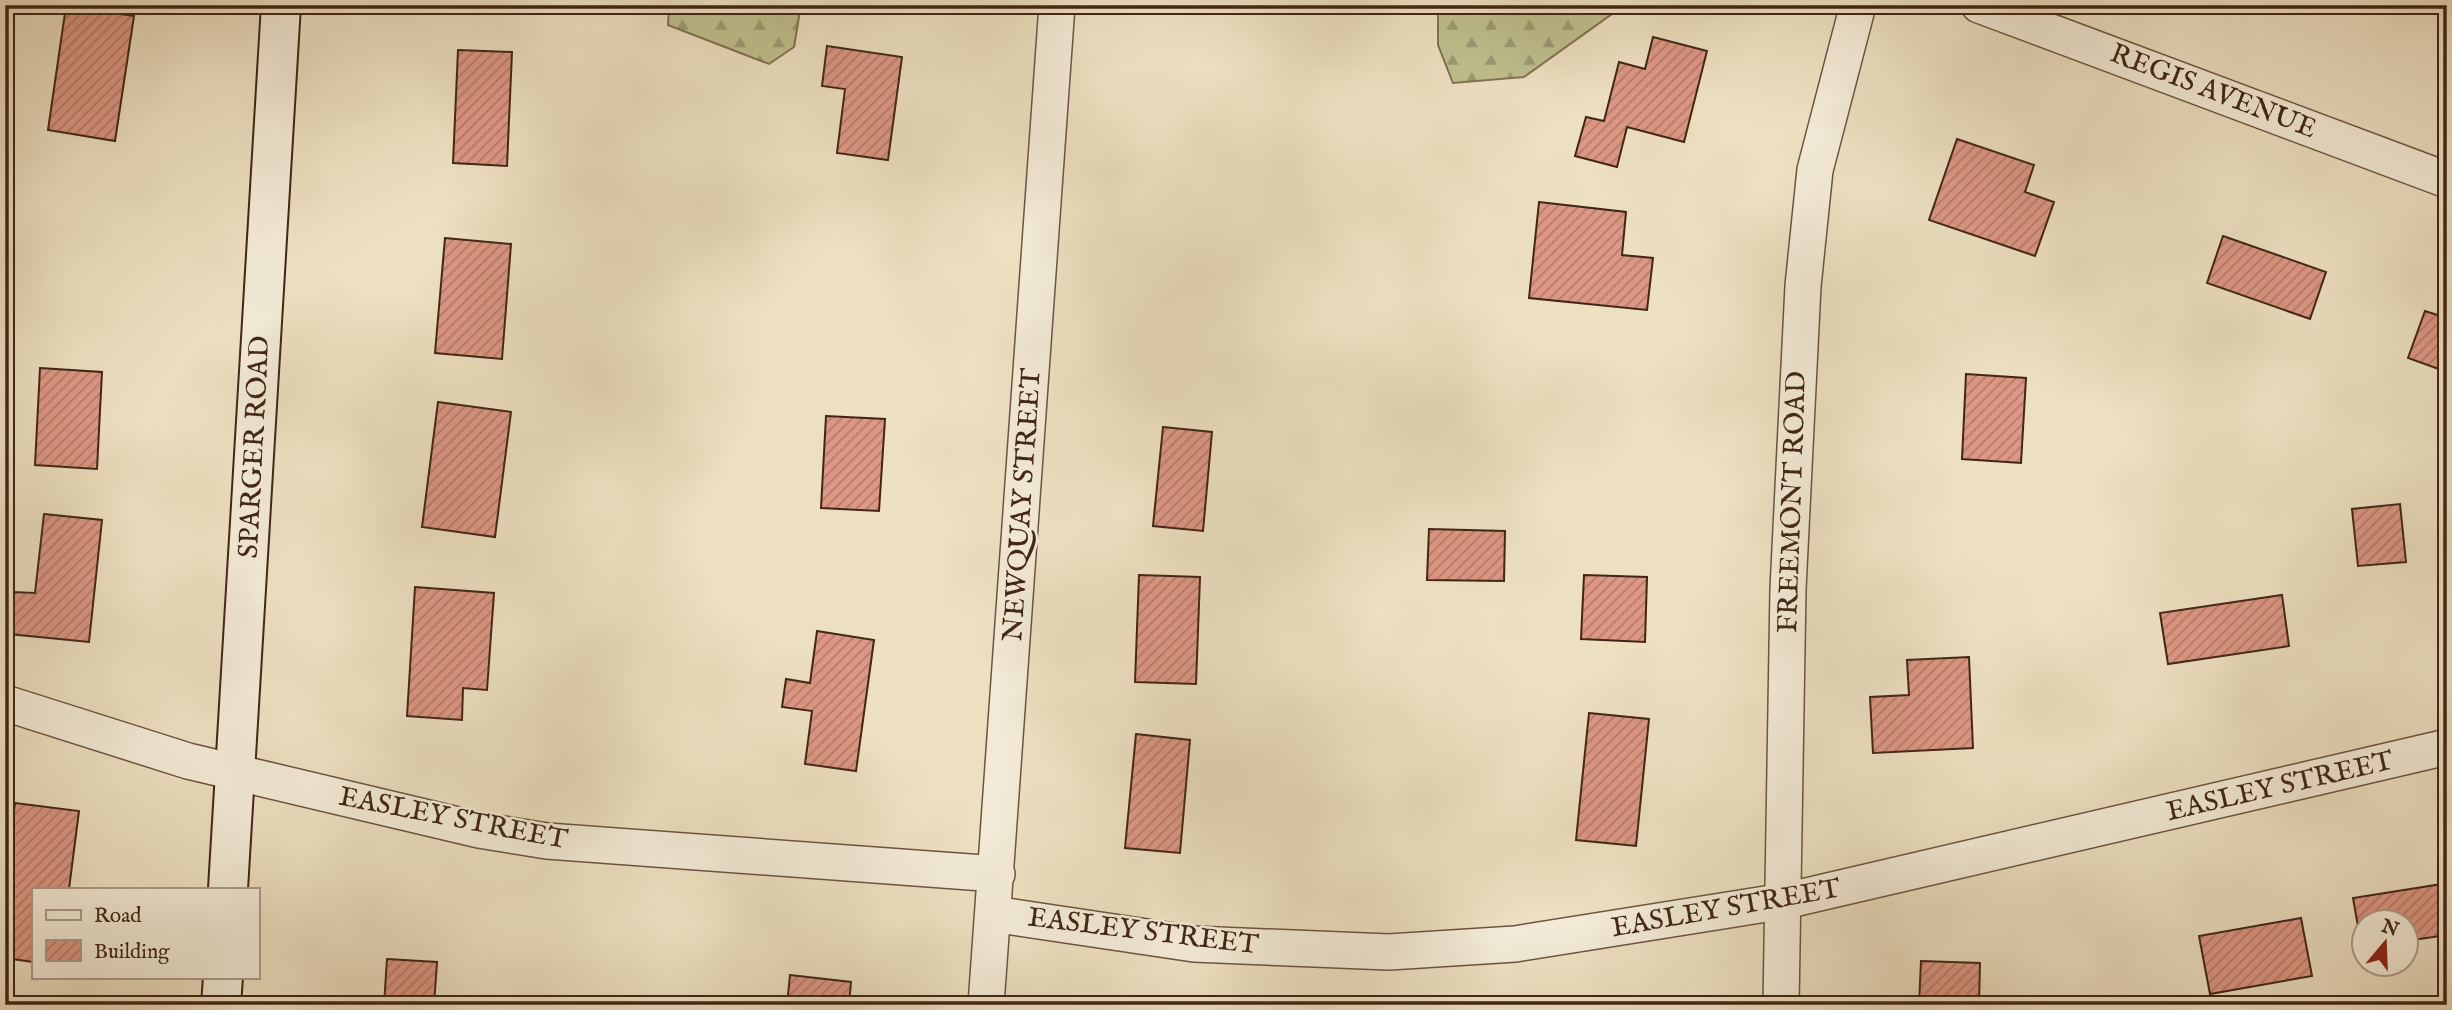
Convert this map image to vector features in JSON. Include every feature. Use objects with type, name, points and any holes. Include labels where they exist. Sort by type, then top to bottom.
[{"type":"street","name":"SPARGER ROAD","points":[[228,888],[281,5]]},
{"type":"street","name":"NEWQUAY STREET","points":[[986,1005],[1057,5]]},
{"type":"street","name":"FREEMONT ROAD","points":[[1781,1005],[1785,901],[1788,589],[1802,286],[1815,170],[1858,5]]},
{"type":"street","name":"REGIS AVENUE","points":[[1979,5],[2447,180]]},
{"type":"street","name":"EASLEY STREET","points":[[5,703],[236,773],[479,830],[547,841],[997,874]]},
{"type":"street","name":"EASLEY STREET","points":[[993,914],[1194,944],[1388,952],[1516,944],[1785,901],[2447,747]]},
{"type":"street","points":[[221,1005],[223,978]]},
{"type":"green space","points":[[669,5],[801,5],[794,47],[769,64],[668,25]]},
{"type":"green space","points":[[1438,5],[1623,6],[1524,77],[1453,83],[1438,45]]},
{"type":"building","points":[[851,5],[900,5],[900,11]]},
{"type":"building","points":[[1191,5],[1246,5],[1246,10]]},
{"type":"building","points":[[66,6],[134,16],[115,141],[48,130]]},
{"type":"building","points":[[1653,37],[1707,51],[1684,142],[1627,127],[1617,167],[1575,156],[1586,117],[1604,121],[1619,62],[1645,69]]},
{"type":"building","points":[[827,46],[902,57],[888,160],[837,153],[845,89],[822,86]]},
{"type":"building","points":[[458,50],[512,52],[507,166],[453,163]]},
{"type":"building","points":[[1957,139],[2034,165],[2025,192],[2054,202],[2035,256],[1929,220]]},
{"type":"building","points":[[1539,202],[1626,212],[1622,255],[1653,258],[1647,310],[1529,298]]},
{"type":"building","points":[[2223,236],[2326,272],[2310,319],[2207,283]]},
{"type":"building","points":[[445,238],[511,244],[502,359],[435,353]]},
{"type":"building","points":[[2425,311],[2447,318],[2447,372],[2408,358]]},
{"type":"building","points":[[40,368],[102,372],[97,469],[35,465]]},
{"type":"building","points":[[1966,374],[2026,378],[2021,463],[1962,459]]},
{"type":"building","points":[[438,402],[511,412],[495,537],[422,527]]},
{"type":"building","points":[[826,416],[885,419],[879,511],[821,508]]},
{"type":"building","points":[[1163,427],[1212,432],[1203,531],[1153,526]]},
{"type":"building","points":[[2400,504],[2406,562],[2358,566],[2352,509]]},
{"type":"building","points":[[44,514],[102,520],[89,642],[9,634],[13,592],[35,593]]},
{"type":"building","points":[[1429,529],[1505,531],[1504,581],[1427,580]]},
{"type":"building","points":[[2447,574],[2447,607],[2442,575]]},
{"type":"building","points":[[1139,575],[1200,577],[1196,684],[1135,682]]},
{"type":"building","points":[[1584,575],[1647,577],[1645,642],[1581,639]]},
{"type":"building","points":[[415,587],[494,593],[487,690],[463,688],[462,720],[407,716]]},
{"type":"building","points":[[2282,595],[2289,646],[2168,664],[2160,613]]},
{"type":"building","points":[[817,631],[874,640],[856,771],[805,764],[812,711],[782,707],[786,679],[810,683]]},
{"type":"building","points":[[1969,657],[1973,748],[1873,753],[1870,697],[1909,695],[1907,660]]},
{"type":"building","points":[[1589,713],[1649,719],[1636,846],[1576,840]]},
{"type":"building","points":[[1136,734],[1190,740],[1180,853],[1125,848]]},
{"type":"building","points":[[15,803],[79,811],[69,888],[32,888],[32,962],[5,958],[5,881]]},
{"type":"building","points":[[2442,884],[2447,935],[2420,939],[2420,908],[2355,908],[2353,898]]},
{"type":"building","points":[[2301,918],[2312,976],[2210,994],[2199,936]]},
{"type":"building","points":[[387,959],[437,962],[434,1005],[384,1005]]},
{"type":"building","points":[[1921,961],[1980,963],[1979,1005],[1919,1005]]},
{"type":"building","points":[[790,975],[851,982],[849,1005],[787,1005]]}]
